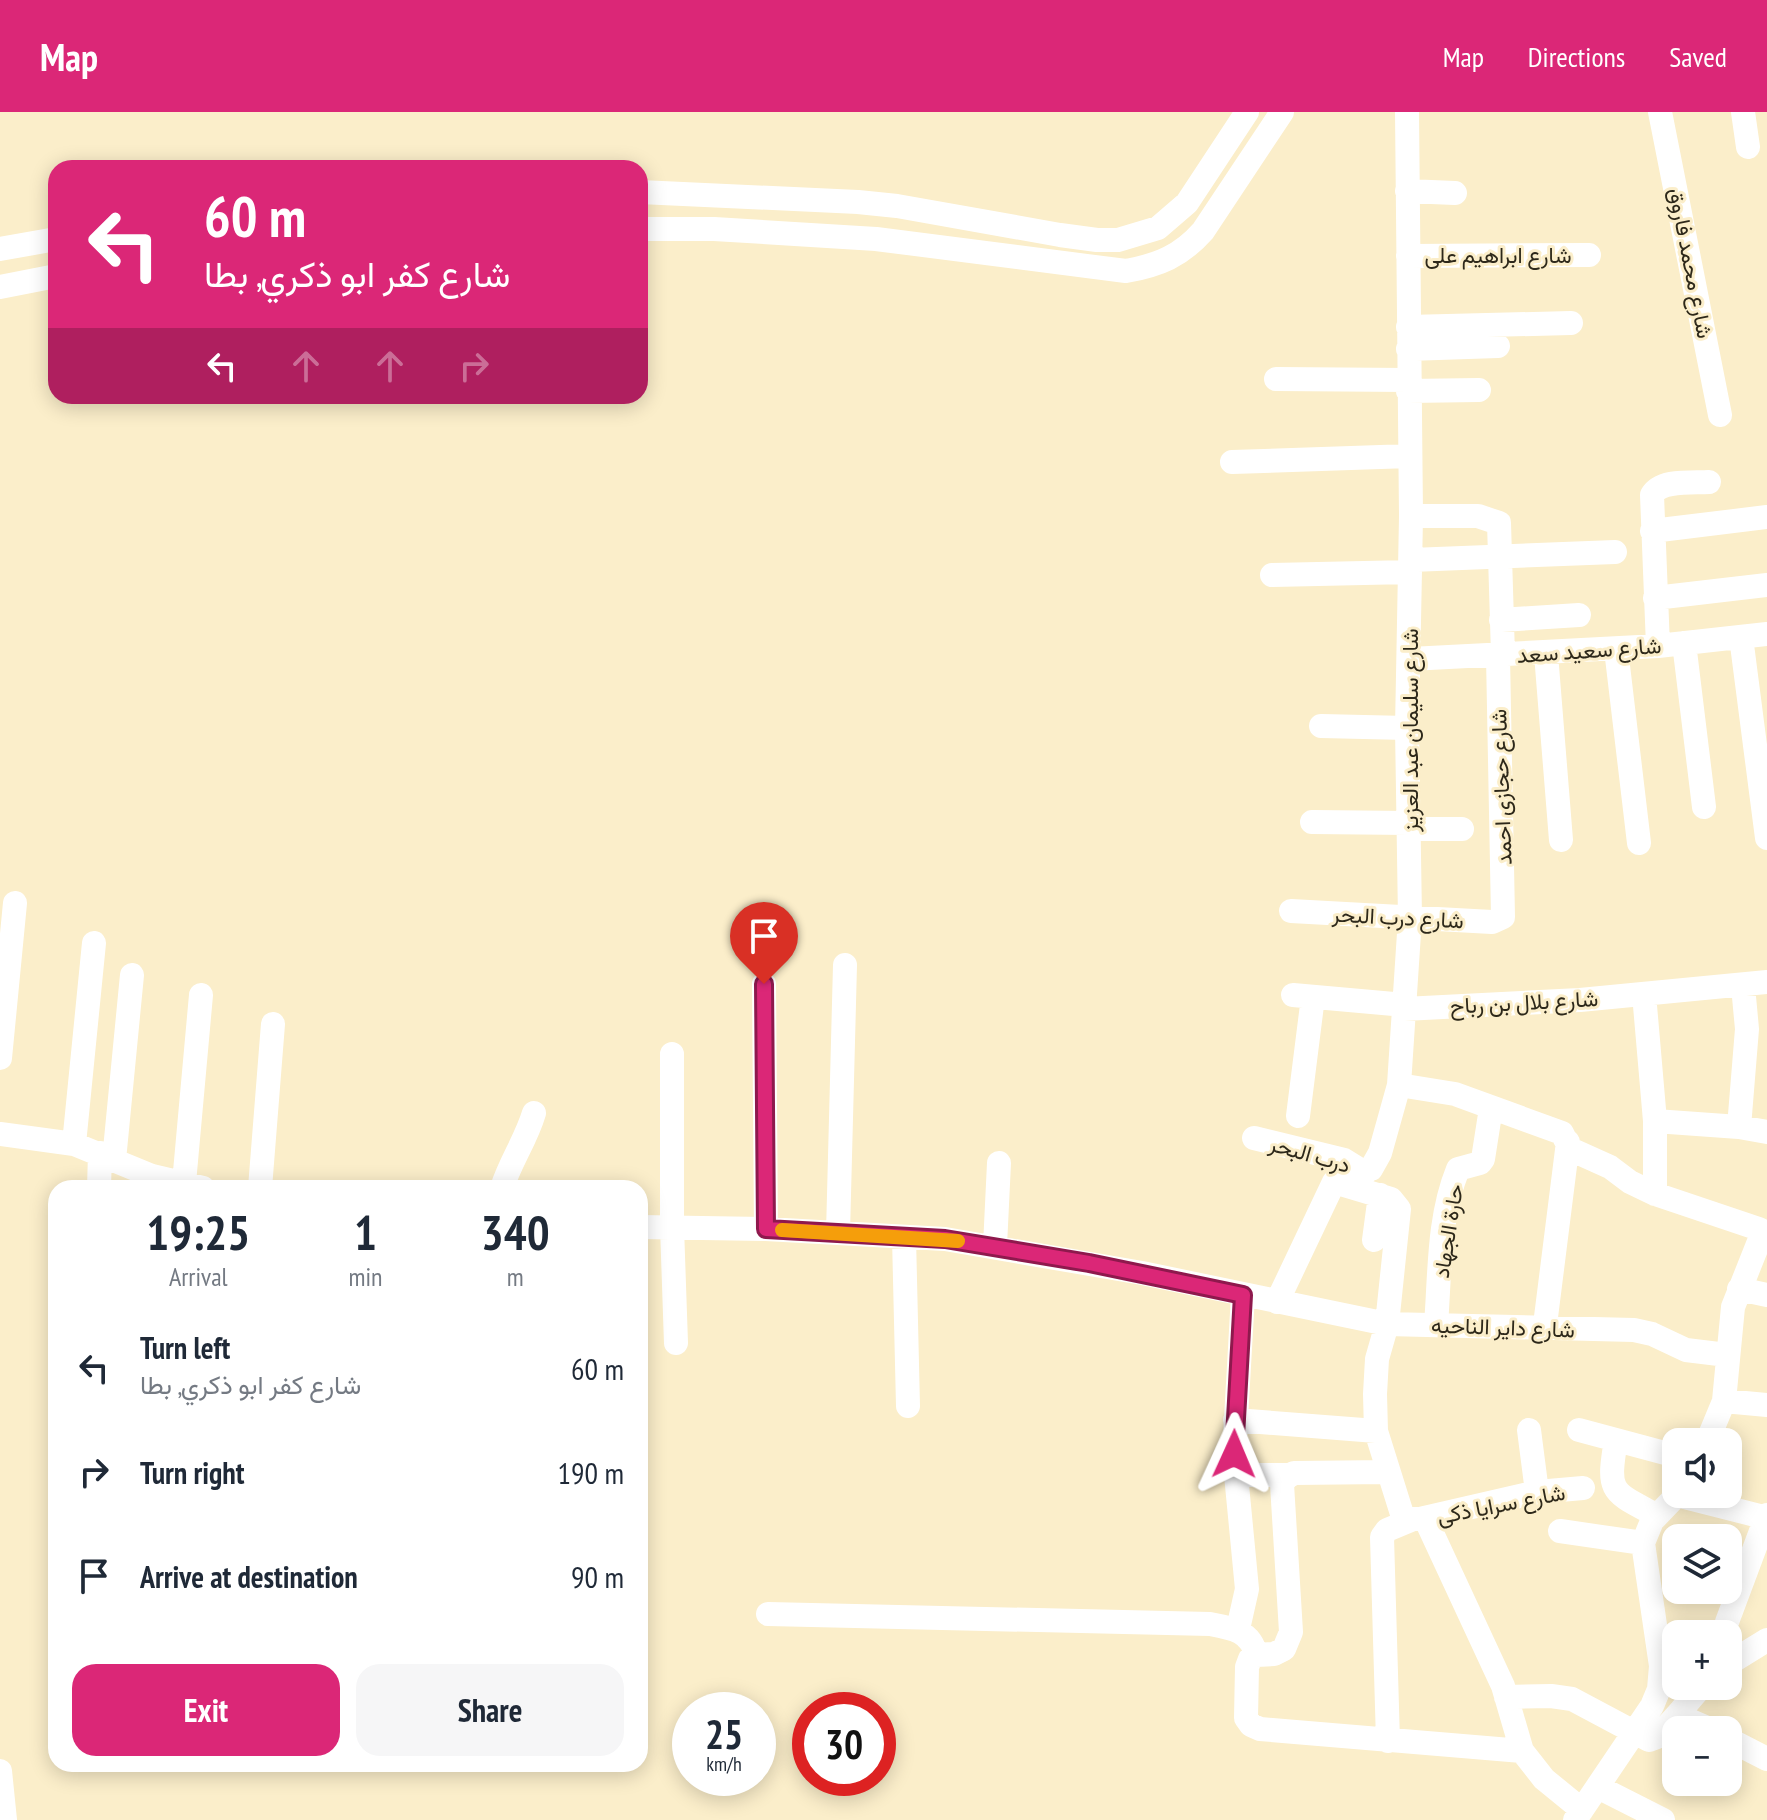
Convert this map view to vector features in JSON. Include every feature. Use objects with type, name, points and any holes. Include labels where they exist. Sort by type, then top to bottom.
[{"type":"street","points":[[648,192],[858,202],[1060,235],[1118,240],[1158,228],[1180,209],[1201,184],[1247,112]]},
{"type":"street","points":[[648,229],[714,229],[876,239],[1104,271],[1139,269],[1166,261],[1191,244],[1203,231],[1282,112]]},
{"type":"street","name":"شارع سليمان عبد العزيز","points":[[1365,1173],[1380,1153],[1399,1085],[1410,918],[1407,728],[1411,516],[1407,112]]},
{"type":"street","name":"شارع محمد فاروق","points":[[1660,112],[1720,415]]},
{"type":"street","points":[[1743,112],[1748,147]]},
{"type":"street","points":[[1407,191],[1455,193]]},
{"type":"street","points":[[0,249],[48,240]]},
{"type":"street","name":"شارع ابراهيم على","points":[[1408,256],[1589,255]]},
{"type":"street","points":[[0,287],[48,278]]},
{"type":"street","points":[[1408,338],[1571,323]]},
{"type":"street","points":[[1408,338],[1498,346]]},
{"type":"street","points":[[1276,379],[1479,390]]},
{"type":"street","points":[[1232,462],[1410,456]]},
{"type":"street","points":[[1658,646],[1651,500],[1654,490],[1709,482]]},
{"type":"street","name":"شارع حجازى احمد","points":[[1411,516],[1478,516],[1495,520],[1501,529],[1503,917]]},
{"type":"street","points":[[1652,531],[1767,517]]},
{"type":"street","points":[[1272,575],[1499,557],[1615,552]]},
{"type":"street","points":[[1655,598],[1767,585]]},
{"type":"street","points":[[1501,620],[1579,615]]},
{"type":"street","name":"شارع سعيد سعد","points":[[1410,659],[1546,654],[1767,634]]},
{"type":"street","points":[[1741,637],[1767,838]]},
{"type":"street","points":[[1684,643],[1704,807]]},
{"type":"street","points":[[1616,649],[1639,843]]},
{"type":"street","points":[[1546,654],[1561,840]]},
{"type":"street","points":[[1321,726],[1407,728]]},
{"type":"street","points":[[1312,822],[1462,829]]},
{"type":"street","points":[[0,1058],[15,903]]},
{"type":"street","name":"شارع درب البحر","points":[[1291,911],[1492,922],[1503,917]]},
{"type":"street","points":[[74,1144],[94,943]]},
{"type":"street","points":[[838,1233],[845,965]]},
{"type":"street","points":[[101,1180],[107,1157],[132,975]]},
{"type":"street","points":[[764,984],[766,1229]]},
{"type":"street","points":[[1739,1127],[1756,1065],[1747,1029],[1755,984]]},
{"type":"street","name":"شارع بلال بن رباح","points":[[1298,1116],[1303,996],[1404,1007],[1580,1000],[1755,984]]},
{"type":"street","points":[[1644,994],[1655,1121],[1655,1194]]},
{"type":"street","points":[[194,1180],[201,995]]},
{"type":"street","points":[[261,1180],[273,1024]]},
{"type":"street","points":[[672,1054],[676,1343]]},
{"type":"street","points":[[1399,1085],[1455,1094],[1562,1133],[1570,1149],[1610,1167],[1630,1182],[1655,1194],[1759,1229],[1760,1239],[1731,1314],[1724,1401],[1713,1428]]},
{"type":"street","name":"حارة الجهاد","points":[[1436,1325],[1442,1237],[1449,1197],[1458,1169],[1480,1163],[1483,1159],[1491,1108]]},
{"type":"street","points":[[505,1180],[527,1138],[534,1113]]},
{"type":"street","points":[[1655,1121],[1767,1132]]},
{"type":"street","points":[[0,1134],[74,1144],[107,1157],[148,1180]]},
{"type":"street","name":"درب البحر","points":[[1254,1138],[1352,1163],[1365,1173]]},
{"type":"street","points":[[1545,1325],[1568,1142]]},
{"type":"street","points":[[995,1246],[999,1163]]},
{"type":"street","points":[[1277,1302],[1334,1182],[1341,1177],[1365,1173]]},
{"type":"street","points":[[1334,1182],[1391,1199],[1399,1209],[1387,1324],[1376,1367],[1376,1431],[1402,1514],[1419,1519],[1506,1697],[1522,1751],[1579,1815],[1652,1706],[1661,1679],[1660,1653],[1643,1543],[1648,1527],[1664,1508]]},
{"type":"street","points":[[1374,1240],[1380,1195]]},
{"type":"street","name":"شارع داير الناحيه","points":[[648,1227],[766,1229],[995,1246],[1387,1324],[1545,1325],[1590,1330],[1634,1330],[1652,1334],[1686,1350],[1727,1355]]},
{"type":"street","points":[[904,1237],[908,1406]]},
{"type":"street","points":[[1739,1289],[1767,1295]]},
{"type":"street","points":[[1238,1629],[1247,1589],[1235,1420],[1243,1295]]},
{"type":"street","points":[[1724,1401],[1767,1405]]},
{"type":"street","points":[[1235,1420],[1376,1431]]},
{"type":"street","points":[[1529,1430],[1537,1492]]},
{"type":"street","points":[[1579,1430],[1662,1452]]},
{"type":"street","points":[[1616,1440],[1611,1481],[1614,1489],[1619,1496],[1656,1515]]},
{"type":"street","points":[[1237,1475],[1387,1472]]},
{"type":"street","points":[[1290,1475],[1282,1484],[1291,1632],[1284,1649],[1250,1659],[1247,1667],[1246,1718],[1251,1725],[1291,1733],[1522,1751]]},
{"type":"street","name":"شارع سرايا ذكى","points":[[1419,1519],[1537,1492],[1583,1488]]},
{"type":"street","points":[[1728,1620],[1767,1517],[1731,1508]]},
{"type":"street","points":[[1388,1741],[1382,1537],[1387,1530],[1419,1519]]},
{"type":"street","name":"شارع سرايا ذكى","points":[[1560,1531],[1643,1543]]},
{"type":"street","points":[[768,1614],[1210,1624],[1238,1629],[1251,1640],[1256,1655]]},
{"type":"street","points":[[1742,1655],[1767,1640]]},
{"type":"street","points":[[1506,1697],[1572,1699],[1652,1740],[1690,1700]]},
{"type":"street","points":[[1742,1746],[1767,1759]]},
{"type":"street","points":[[0,1771],[5,1820]]},
{"type":"street","points":[[1598,1787],[1663,1820]]},
{"type":"slow traffic","points":[[782,1230],[958,1241]]},
{"type":"route","points":[[764,984],[766,1229],[945,1239],[1089,1263],[1243,1295],[1234,1454]]}]
